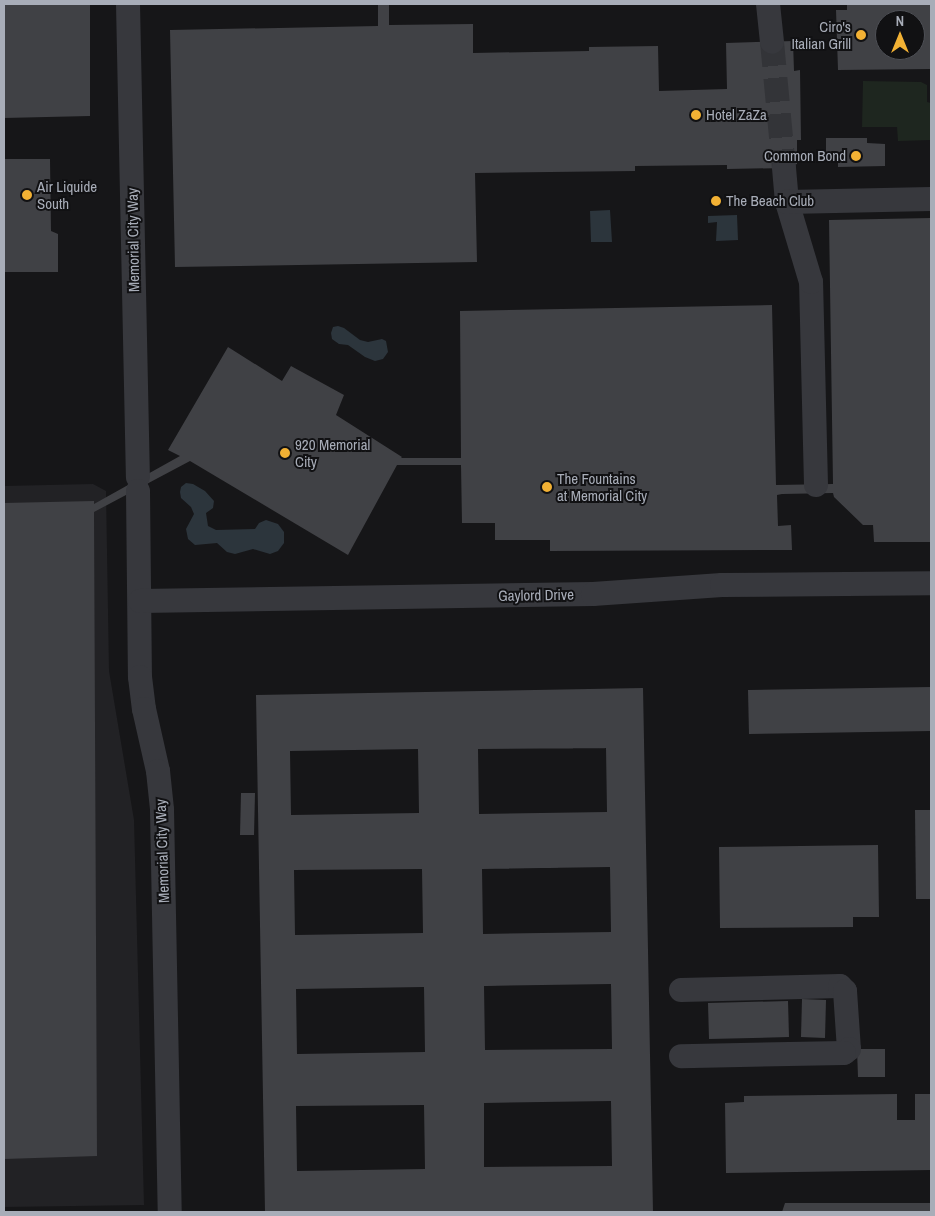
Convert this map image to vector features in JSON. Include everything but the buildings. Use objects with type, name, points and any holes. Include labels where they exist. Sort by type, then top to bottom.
[{"type":"street","name":"Memorial City Way","points":[[128,4],[140,677],[144,710],[158,771],[162,810],[170,1212]]},
{"type":"street","points":[[768,4],[772,42]]},
{"type":"street","points":[[784,168],[787,202],[811,282],[816,484]]},
{"type":"street","points":[[787,202],[931,198]]},
{"type":"street","name":"Gaylord Drive","points":[[140,601],[592,594],[722,585],[931,583]]},
{"type":"street","points":[[681,990],[840,986],[845,991],[849,1049],[844,1053],[681,1056]]},
{"type":"shaded area","points":[[863,81],[921,82],[927,85],[927,102],[931,103],[931,140],[898,141],[897,127],[862,127]]},
{"type":"shaded area","points":[[610,210],[612,242],[591,242],[590,211]]},
{"type":"shaded area","points":[[737,215],[738,240],[716,241],[717,222],[708,223],[708,216]]},
{"type":"shaded area","points":[[333,327],[344,328],[360,340],[368,342],[382,339],[386,341],[388,352],[383,359],[375,361],[365,357],[348,345],[339,344],[332,339],[331,333]]},
{"type":"shaded area","points":[[186,483],[193,484],[205,491],[214,501],[213,508],[206,513],[208,526],[216,530],[255,529],[259,523],[266,520],[278,524],[284,532],[284,543],[278,551],[270,554],[253,549],[235,554],[227,552],[217,543],[195,545],[188,539],[186,529],[194,514],[191,507],[181,498],[180,492],[181,487]]},
{"type":"shaded area","points":[[93,484],[106,491],[109,671],[134,820],[144,1205],[4,1207],[4,486]]},
{"type":"tunnel","points":[[772,42],[784,168]]},
{"type":"place","name":"Ciro's Italian Grill","points":[[861,35]]},
{"type":"place","name":"Hotel ZaZa","points":[[696,115]]},
{"type":"place","name":"Common Bond","points":[[856,156]]},
{"type":"place","name":"Air Liquide South","points":[[27,195]]},
{"type":"place","name":"The Beach Club","points":[[716,201]]},
{"type":"place","name":"920 Memorial City","points":[[285,453]]},
{"type":"place","name":"The Fountains at Memorial City","points":[[547,487]]}]
